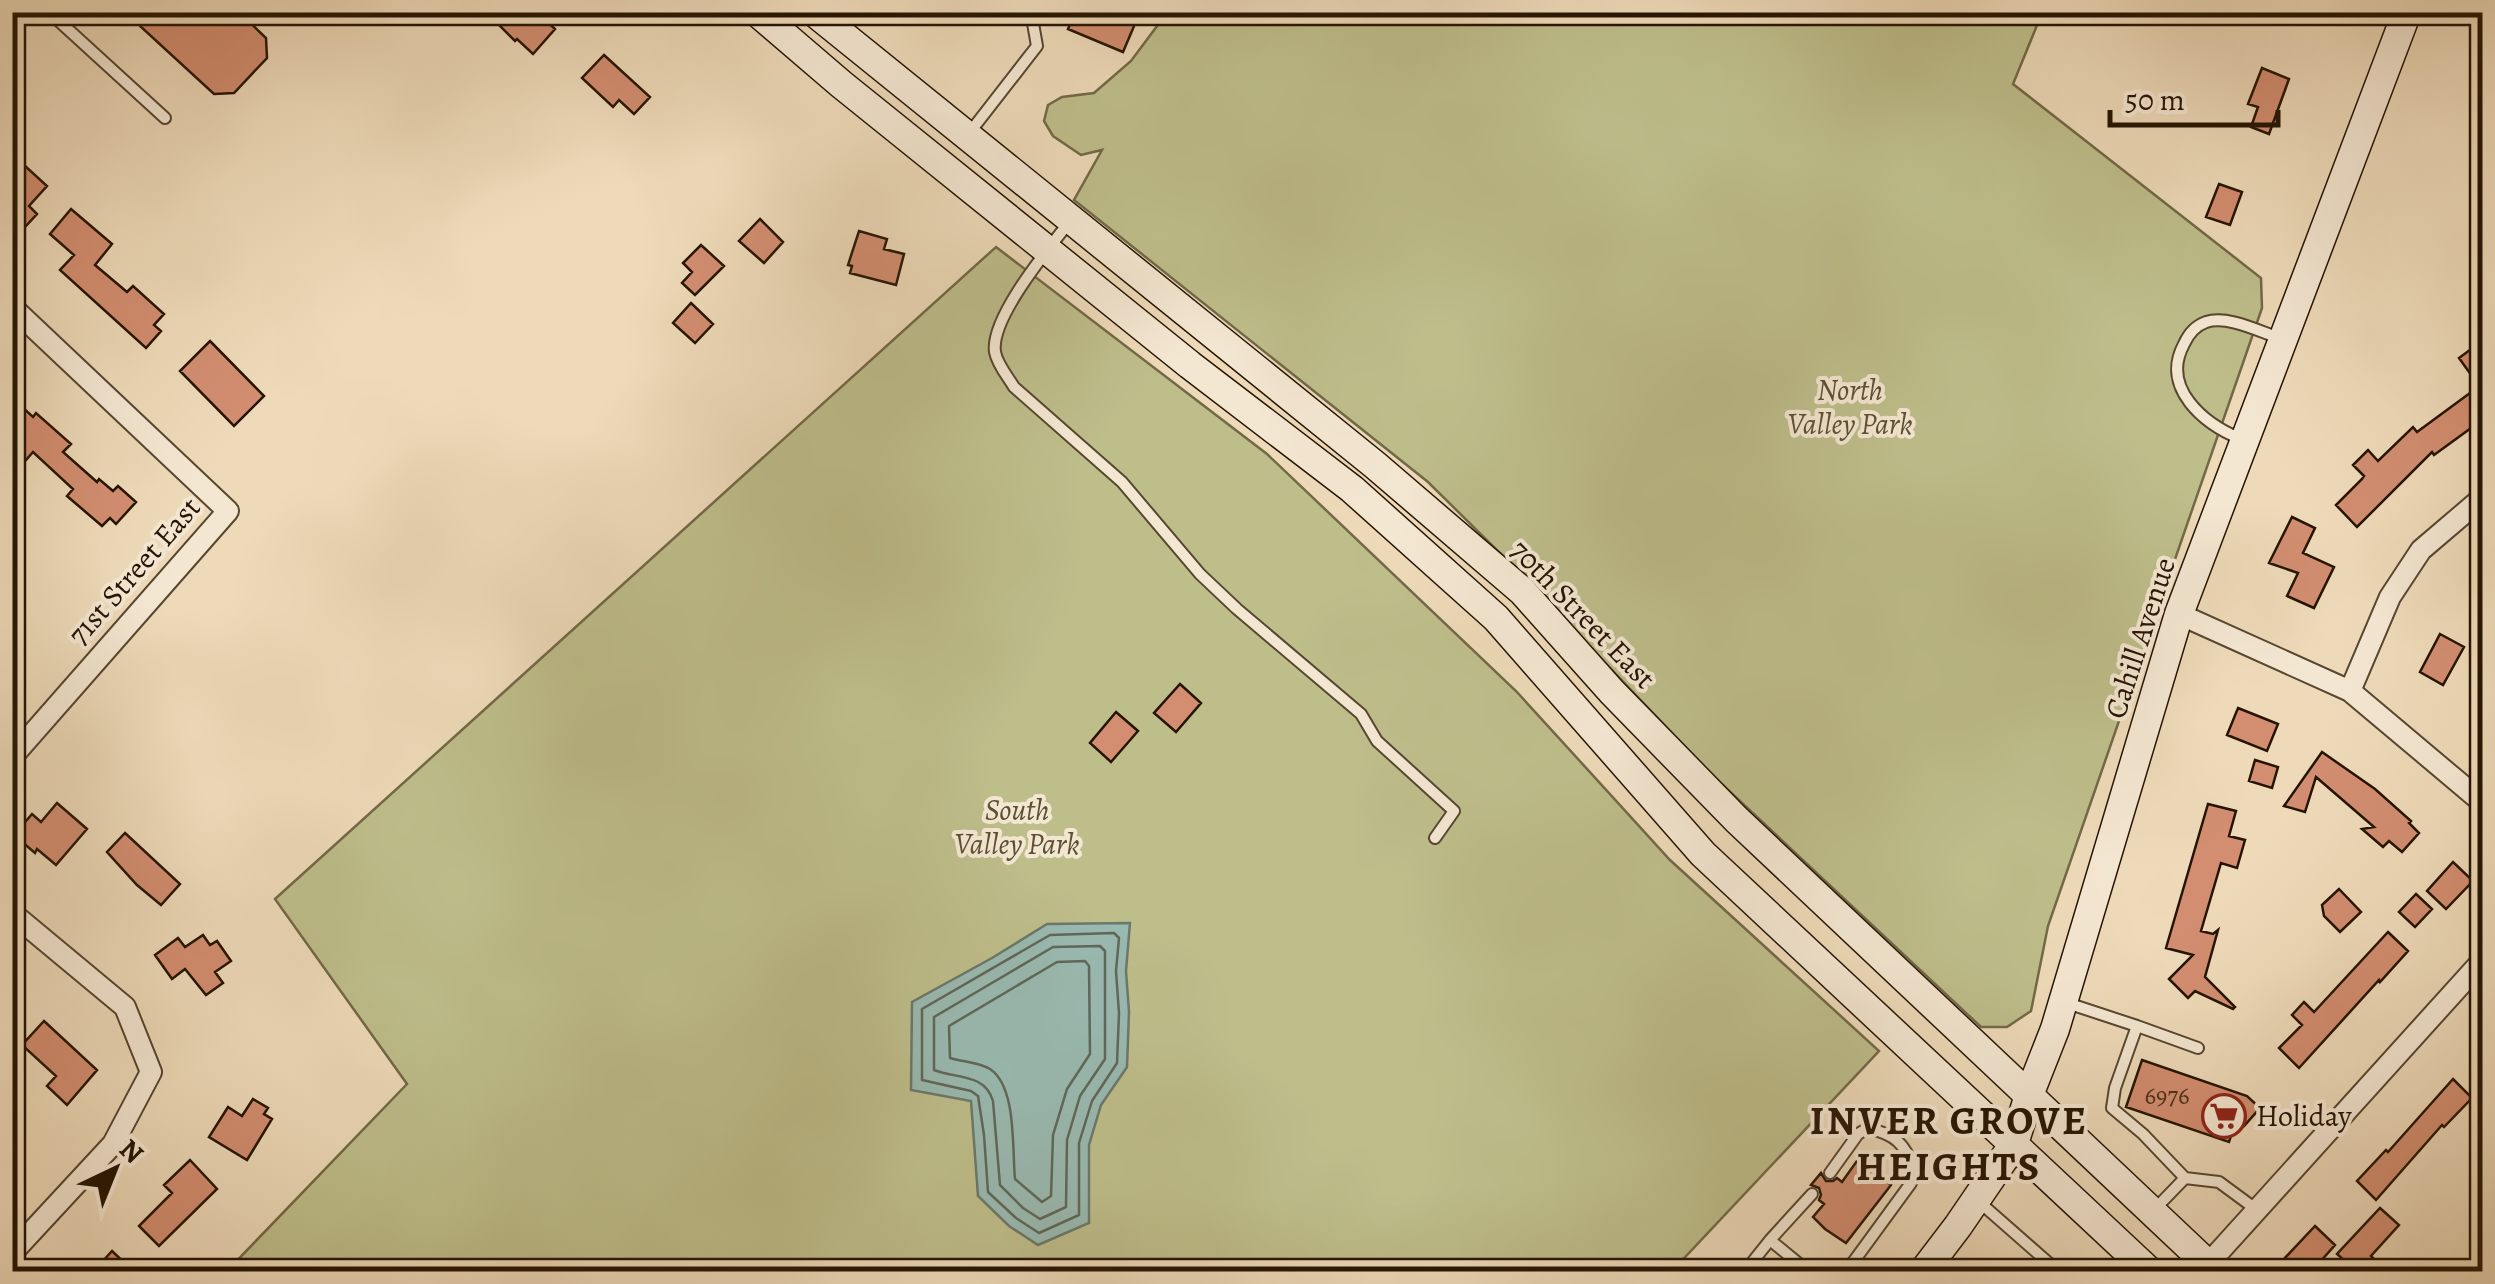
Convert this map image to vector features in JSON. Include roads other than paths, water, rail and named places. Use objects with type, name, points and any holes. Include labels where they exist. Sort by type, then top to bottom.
[{"type":"main road","points":[[756,12],[1190,366],[1352,489],[1496,618],[1703,854],[2150,1272]]},
{"type":"main road","name":"70th Street East","points":[[814,12],[1375,465],[1522,591],[1612,692],[1737,820],[2212,1268]]},
{"type":"main road","name":"Cahill Avenue","points":[[1940,1266],[1976,1200],[2014,1144],[2063,1002],[2179,614],[2407,12]]},
{"type":"street","name":"71st Street East","points":[[12,307],[228,511],[12,757]]},
{"type":"street","points":[[2350,691],[2390,596],[2420,550],[2482,498]]},
{"type":"street","points":[[2179,614],[2350,691],[2482,802]]},
{"type":"street","points":[[12,913],[125,1007],[151,1072],[113,1144],[12,1253]]},
{"type":"street","points":[[2212,1268],[2257,1210],[2482,961]]},
{"type":"lane","points":[[48,12],[166,118]]},
{"type":"lane","points":[[967,137],[1037,46],[1031,12]]},
{"type":"lane","points":[[1070,220],[1014,299],[996,336],[995,354],[1014,387],[1122,482],[1200,574],[1361,714],[1377,741],[1454,811],[1435,838]]},
{"type":"lane","points":[[2244,440],[2222,431],[2192,407],[2182,392],[2177,370],[2180,350],[2190,332],[2206,322],[2225,321],[2283,339]]},
{"type":"lane","points":[[2063,1002],[2198,1048]]},
{"type":"lane","points":[[2137,1026],[2114,1088],[2112,1108],[2184,1178],[2219,1182],[2257,1210]]},
{"type":"lane","points":[[1830,1173],[1858,1134],[1868,1128],[1889,1134],[1907,1149],[1915,1170],[1911,1182],[1846,1272]]},
{"type":"lane","points":[[2153,1212],[2184,1178]]},
{"type":"lane","points":[[1748,1272],[1770,1240],[1812,1194]]},
{"type":"lane","points":[[1976,1200],[2059,1272]]},
{"type":"lane","points":[[1770,1240],[1809,1272]]},
{"type":"water","points":[[1130,923],[1127,1067],[1101,1105],[1089,1145],[1089,1223],[1038,1245],[1009,1226],[978,1196],[971,1101],[911,1090],[912,1002],[1047,924]]},
{"type":"place","name":"Holiday","points":[[2224,1116]]},
{"type":"district","name":"INVER GROVE HEIGHTS","points":[[1949,1143]]},
{"type":"park label","name":"North Valley Park","points":[[1850,407]]},
{"type":"park label","name":"South Valley Park","points":[[1017,827]]}]
